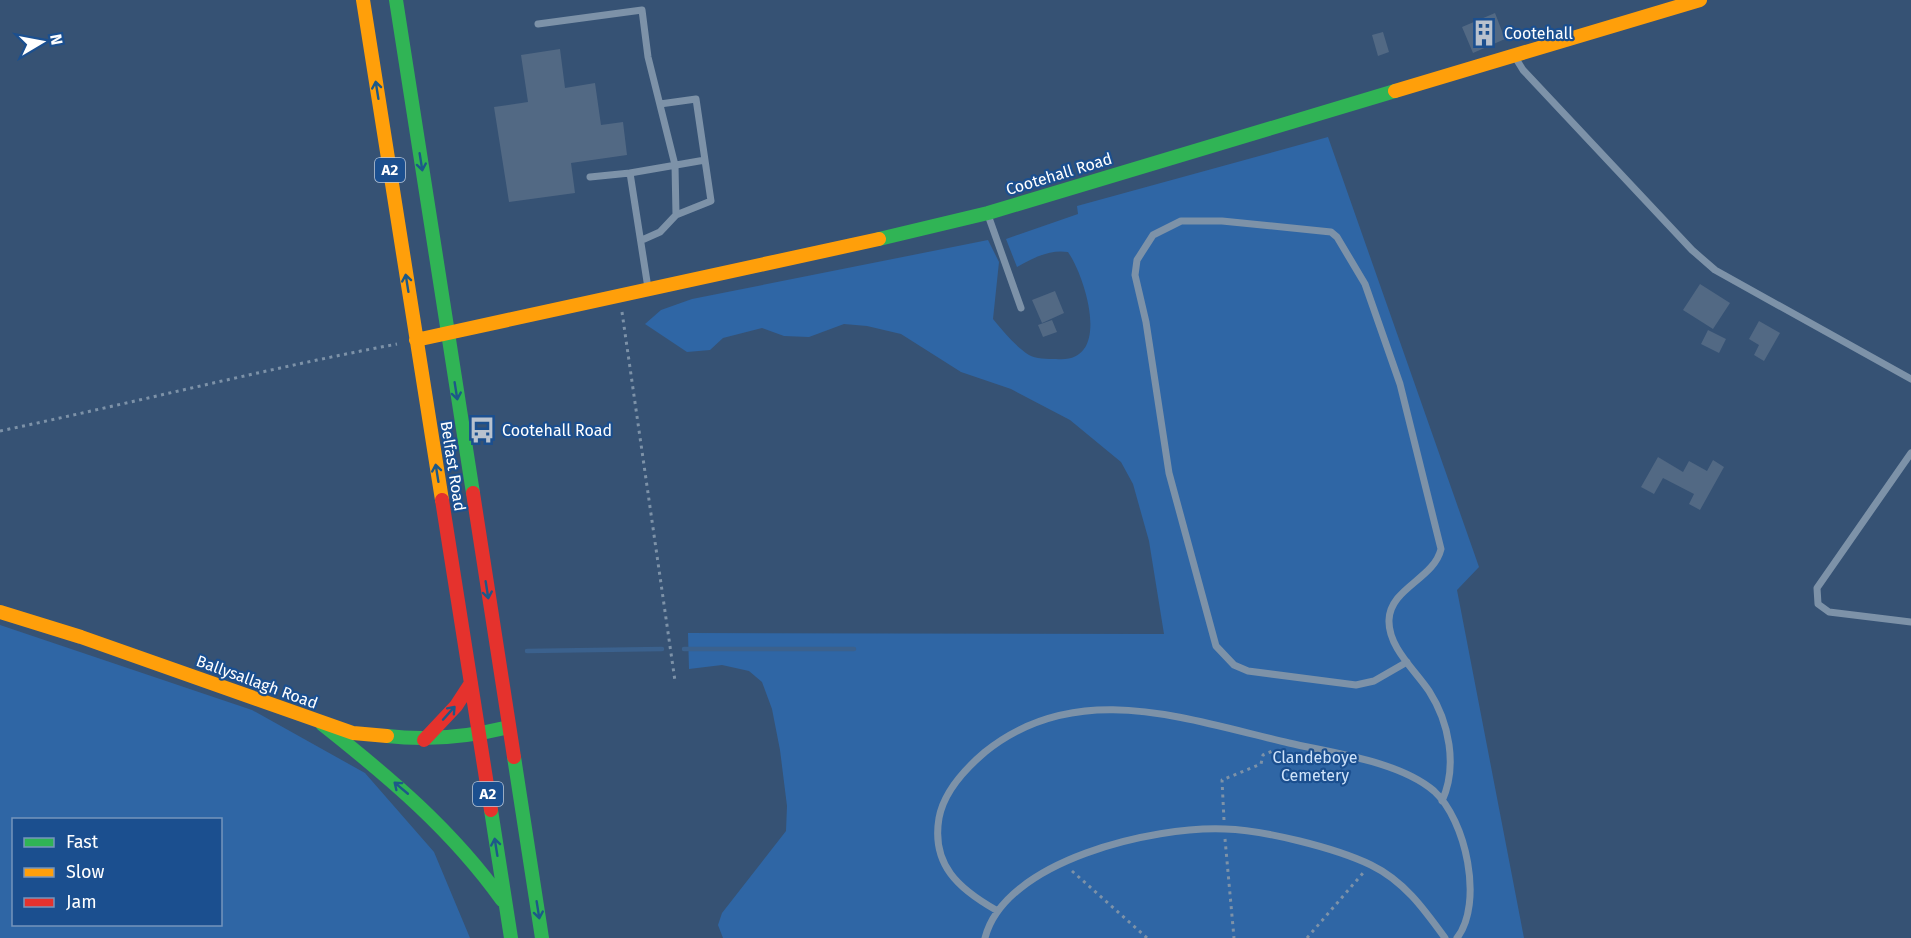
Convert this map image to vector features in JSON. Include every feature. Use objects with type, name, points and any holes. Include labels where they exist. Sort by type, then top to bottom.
[{"type":"main road","name":"Belfast Road","points":[[363,0],[511,938]]},
{"type":"main road","name":"Belfast Road","points":[[396,0],[542,938]]},
{"type":"main road","name":"Cootehall Road","points":[[416,340],[649,291],[988,213],[1700,0]]},
{"type":"main road","name":"Ballysallagh Road","points":[[0,612],[178,670],[322,724],[353,733],[424,740],[509,728]]},
{"type":"main road","points":[[424,740],[456,706],[471,683]]},
{"type":"main road","points":[[322,724],[412,797],[444,828],[471,856],[506,905]]},
{"type":"lane","points":[[537,24],[642,10],[648,57],[675,165],[676,215]]},
{"type":"lane","points":[[1515,57],[1523,70],[1676,233],[1715,270],[1911,379]]},
{"type":"lane","points":[[642,240],[660,232],[676,215],[711,201],[696,99],[660,104]]},
{"type":"lane","points":[[590,177],[630,173],[705,160]]},
{"type":"lane","points":[[630,173],[649,291]]},
{"type":"lane","points":[[988,213],[1021,309]]},
{"type":"lane","points":[[1407,662],[1374,681],[1356,685],[1248,671],[1234,665],[1216,646],[1168,473],[1146,322],[1135,275],[1137,260],[1145,246],[1153,235],[1166,226],[1181,221],[1222,221],[1331,232],[1337,237],[1365,284],[1405,399],[1441,549],[1436,564],[1395,601],[1390,609],[1388,622],[1392,639],[1439,709],[1447,732],[1448,773],[1442,801]]},
{"type":"lane","points":[[1911,453],[1817,588],[1818,604],[1829,612],[1911,622]]},
{"type":"lane","points":[[996,910],[968,895],[946,870],[939,848],[940,814],[950,789],[976,760],[1022,727],[1077,710],[1115,709],[1178,718],[1381,765],[1415,778],[1442,801],[1462,836],[1469,897],[1466,927],[1457,938]]},
{"type":"lane","points":[[985,938],[996,910],[1033,878],[1062,862],[1105,847],[1152,836],[1224,829],[1307,844],[1371,865],[1405,888],[1423,907],[1445,938]]},
{"type":"path","points":[[620,297],[675,681]]},
{"type":"path","points":[[0,431],[123,405],[290,364],[416,340]]},
{"type":"path","points":[[1062,862],[1147,938]]},
{"type":"path","points":[[1307,938],[1371,865]]},
{"type":"green space","name":"Clandeboye Cemetery","points":[[1328,137],[1479,567],[1457,590],[1524,938],[723,938],[718,925],[722,913],[786,831],[787,806],[772,709],[762,682],[749,671],[722,665],[689,669],[688,633],[1164,634],[1149,541],[1133,484],[1121,462],[1070,420],[1011,389],[961,372],[901,334],[867,326],[844,324],[809,337],[784,336],[762,328],[723,338],[710,350],[687,352],[645,324],[661,310],[692,299],[988,240],[999,262],[993,319],[1014,343],[1032,356],[1049,359],[1074,357],[1084,348],[1090,335],[1087,299],[1075,264],[1068,252],[1061,251],[1048,253],[1017,267],[1006,239],[1078,214],[1077,206]]},
{"type":"green space","points":[[0,625],[252,710],[365,773],[434,852],[470,938],[0,938]]},
{"type":"building","name":"Cootehall","points":[[1495,13],[1505,39],[1473,53],[1462,27]]},
{"type":"building","points":[[1383,32],[1389,52],[1378,56],[1372,35]]},
{"type":"building","points":[[560,49],[565,88],[595,83],[601,125],[623,122],[627,155],[571,163],[575,193],[509,202],[494,107],[528,102],[521,55]]},
{"type":"building","points":[[1700,284],[1730,303],[1713,329],[1683,310]]},
{"type":"building","points":[[1055,291],[1064,313],[1042,323],[1032,300]]},
{"type":"building","points":[[1052,320],[1057,332],[1043,337],[1038,325]]},
{"type":"building","points":[[1759,321],[1780,333],[1764,361],[1754,355],[1759,345],[1749,339]]},
{"type":"building","points":[[1708,330],[1726,339],[1719,353],[1701,344]]},
{"type":"building","points":[[1658,457],[1683,472],[1689,461],[1707,471],[1713,460],[1724,467],[1700,510],[1689,504],[1694,494],[1663,478],[1654,494],[1641,487]]},
{"type":"waterway","points":[[527,651],[662,649]]},
{"type":"waterway","points":[[684,649],[854,649]]},
{"type":"traffic: fast","points":[[396,0],[473,493]]},
{"type":"traffic: fast","points":[[879,239],[988,213],[1395,91]]},
{"type":"traffic: fast","points":[[322,724],[371,764],[441,828],[462,850],[502,900]]},
{"type":"traffic: fast","points":[[387,736],[448,737],[509,727]]},
{"type":"traffic: fast","points":[[514,757],[542,938]]},
{"type":"traffic: fast","points":[[491,810],[511,938]]},
{"type":"traffic: slow","points":[[363,0],[442,500]]},
{"type":"traffic: slow","points":[[1395,91],[1700,0]]},
{"type":"traffic: slow","points":[[416,340],[879,239]]},
{"type":"traffic: slow","points":[[0,612],[81,637],[353,733],[387,736]]},
{"type":"traffic: jam","points":[[473,493],[514,757]]},
{"type":"traffic: jam","points":[[442,500],[491,810]]},
{"type":"traffic: jam","points":[[424,740],[456,706],[471,683]]},
{"type":"place","name":"Cootehall","points":[[1484,33]]},
{"type":"place","name":"Cootehall Road","points":[[482,430]]}]
